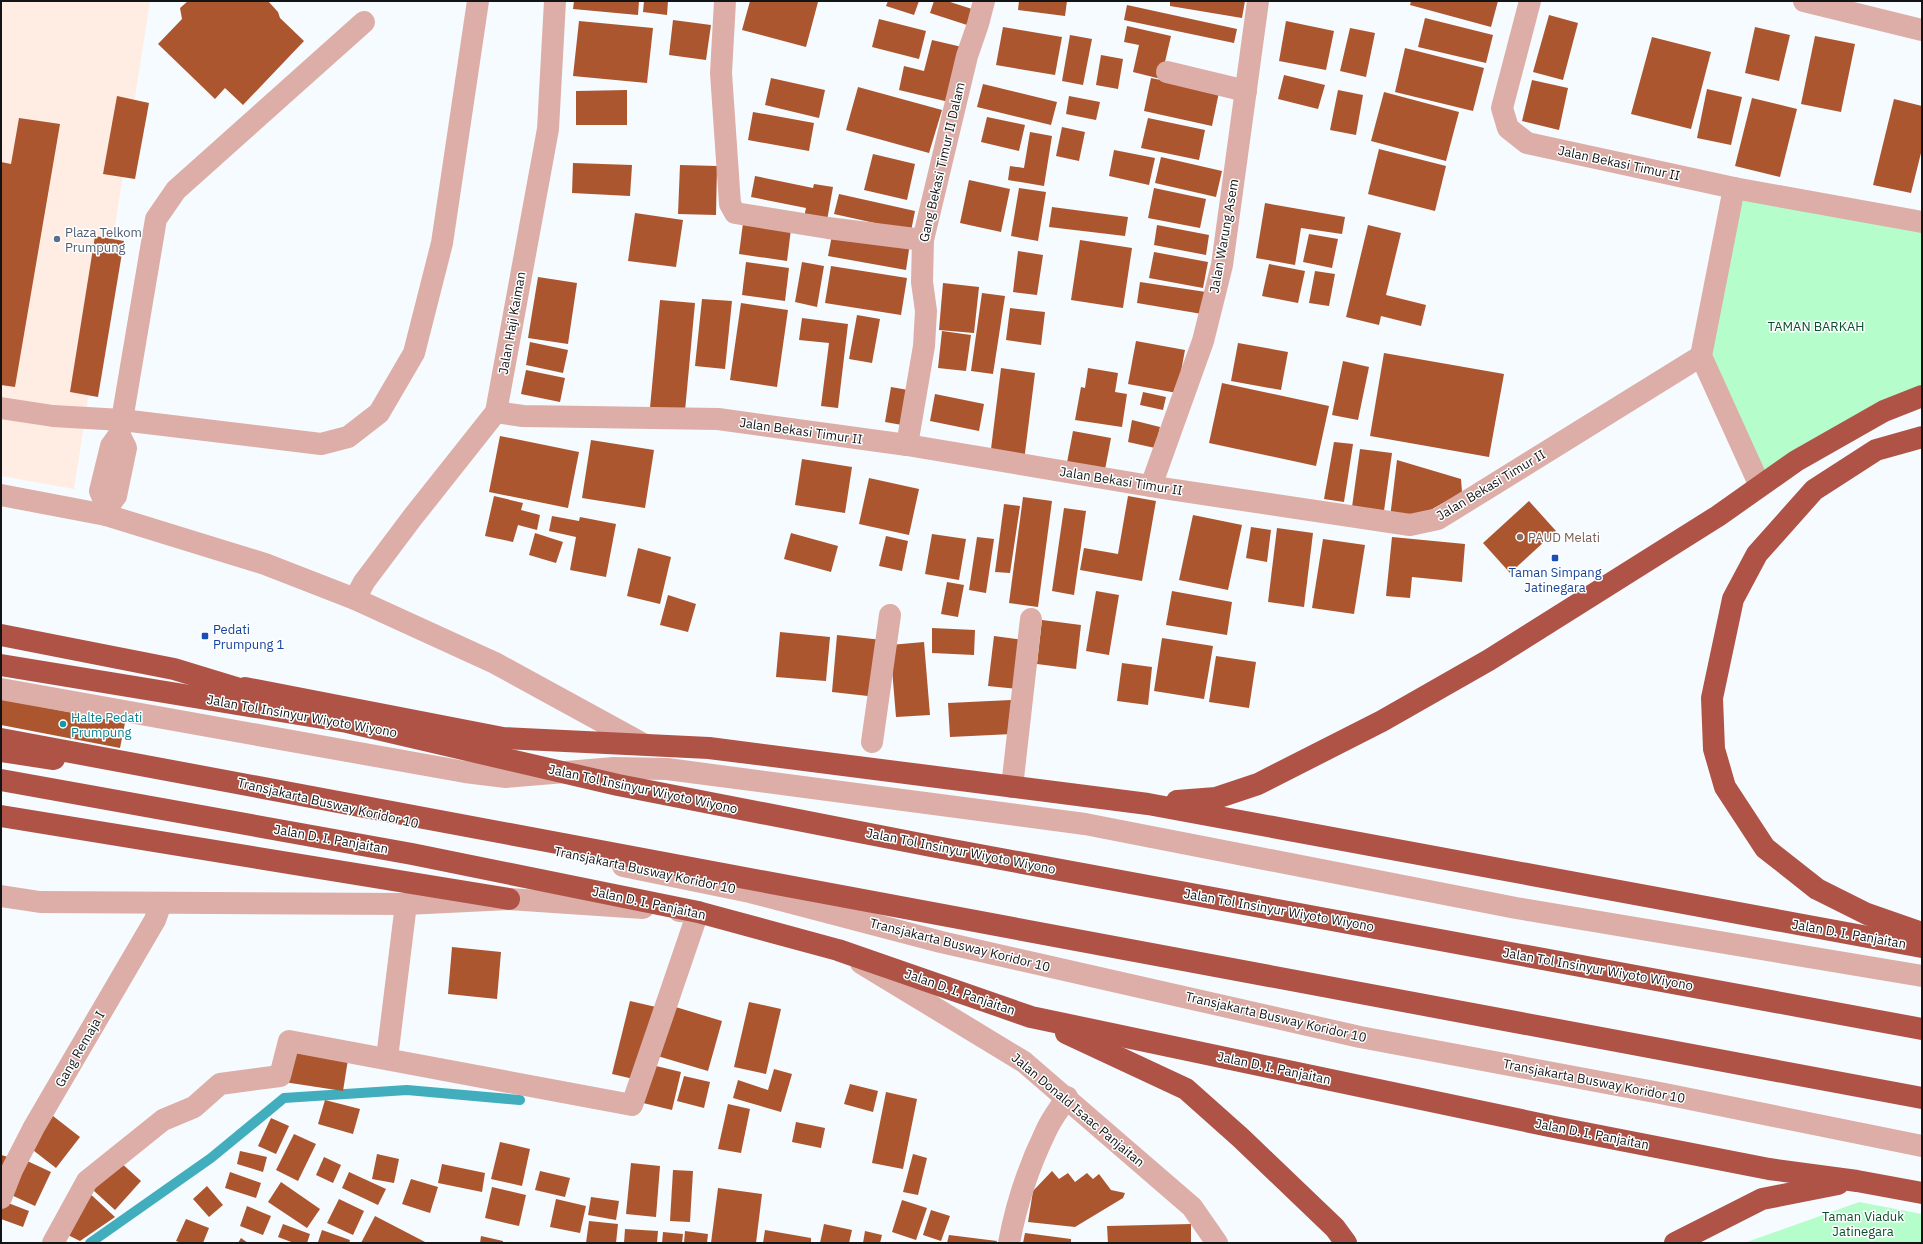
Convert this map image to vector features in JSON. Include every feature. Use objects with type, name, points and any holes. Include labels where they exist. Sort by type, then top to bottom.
[{"type":"highway","points":[[1148,804],[1216,798],[1258,784],[1382,721],[1489,660],[1718,516],[1796,462],[1860,424],[1908,400],[1922,396]]},
{"type":"highway","points":[[1922,438],[1876,450],[1814,490],[1758,554],[1733,599],[1712,698],[1714,749],[1725,787],[1765,848],[1816,889],[1867,914],[1922,933]]},
{"type":"highway","points":[[1,635],[174,669],[347,722]]},
{"type":"highway","name":"Jalan D. I. Panjaitan","points":[[1,638],[503,738],[709,748],[1148,804],[1922,947]]},
{"type":"highway","name":"Jalan Tol Insinyur Wiyoto Wiyono","points":[[1,665],[347,722],[641,790],[938,848],[1922,1029]]},
{"type":"highway","points":[[1,739],[1922,1098]]},
{"type":"highway","points":[[1,752],[232,782]]},
{"type":"highway","name":"Jalan D. I. Panjaitan","points":[[1,780],[412,854],[698,912],[838,950],[1031,1017],[1559,1128],[1769,1169],[1857,1181],[1922,1193]]},
{"type":"highway","points":[[1,816],[509,899]]},
{"type":"highway","points":[[1031,1017],[1186,1089],[1241,1138],[1335,1228],[1346,1243]]},
{"type":"highway","points":[[1674,1243],[1762,1199],[1857,1181]]},
{"type":"street","points":[[1,408],[121,427],[321,444],[348,437],[380,412],[414,353],[442,243],[478,1]]},
{"type":"street","name":"Jalan Haji Kaiman","points":[[355,599],[364,582],[412,518],[496,412],[548,129],[555,1]]},
{"type":"street","points":[[725,1],[721,73],[730,204],[734,213],[923,240]]},
{"type":"street","name":"Gang Bekasi Timur II Dalam","points":[[907,445],[924,346],[926,311],[922,282],[923,240],[967,56],[984,1]]},
{"type":"street","name":"Jalan Warung Asem","points":[[1151,486],[1203,341],[1222,265],[1258,1]]},
{"type":"street","name":"Jalan Bekasi Timur II","points":[[1530,1],[1502,108],[1508,128],[1527,143],[1734,188],[1922,222]]},
{"type":"street","points":[[1804,1],[1922,30]]},
{"type":"street","points":[[107,511],[100,491],[111,446],[121,427],[156,219],[176,190],[364,22]]},
{"type":"street","points":[[1167,72],[1246,91]]},
{"type":"street","points":[[1734,188],[1701,356],[1760,486]]},
{"type":"street","name":"Jalan Bekasi Timur II","points":[[496,412],[523,416],[718,419],[907,445],[1151,486],[1410,525],[1438,519],[1701,356]]},
{"type":"street","points":[[1,495],[107,511],[264,564],[355,599],[495,663],[643,744]]},
{"type":"street","points":[[872,742],[890,615]]},
{"type":"street","points":[[1012,787],[1031,619]]},
{"type":"street","points":[[1,689],[465,772],[506,777],[614,768],[667,769],[1085,824],[1516,908],[1922,976]]},
{"type":"street","name":"Transjakarta Busway Koridor 10","points":[[1,733],[78,747],[425,825],[750,892],[941,942],[1360,1037],[1652,1091],[1922,1146]]},
{"type":"street","points":[[1,896],[40,902],[161,903],[406,904],[509,899],[698,912],[632,1105],[387,1058],[289,1041],[280,1076],[220,1084],[194,1107],[163,1120],[87,1181],[53,1243]]},
{"type":"street","name":"Gang Remaja I","points":[[1,1198],[12,1170],[34,1127],[155,920],[161,903]]},
{"type":"street","points":[[387,1058],[406,904]]},
{"type":"street","name":"Jalan Donald Isaac Panjaitan","points":[[838,950],[1024,1062],[1067,1097],[1192,1207],[1217,1243]]},
{"type":"street","points":[[1009,1243],[1018,1204],[1031,1167],[1046,1131],[1067,1097]]},
{"type":"shaded area","name":"Plaza Telkom Prumpung","points":[[1,1],[150,1],[74,489],[1,476]]},
{"type":"green space","name":"TAMAN BARKAH","points":[[1734,188],[1922,222],[1922,400],[1760,486],[1701,356]]},
{"type":"green space","name":"Taman Viaduk Jatinegara","points":[[1859,1202],[1922,1214],[1922,1243],[1744,1243]]},
{"type":"building","points":[[188,1],[268,1],[278,12],[280,18],[304,41],[243,105],[225,88],[215,99],[158,44],[182,19],[180,8]]},
{"type":"building","points":[[574,1],[639,1],[638,15],[573,9]]},
{"type":"building","points":[[644,1],[668,1],[667,15],[643,12]]},
{"type":"building","points":[[750,1],[818,2],[806,47],[742,30]]},
{"type":"building","points":[[888,1],[919,1],[914,15],[886,6]]},
{"type":"building","points":[[934,1],[947,1],[972,9],[967,25],[930,13]]},
{"type":"building","points":[[1019,1],[1067,1],[1065,16],[1018,10]]},
{"type":"building","points":[[1170,1],[1245,1],[1242,18],[1170,6]]},
{"type":"building","points":[[1411,1],[1498,1],[1491,27],[1410,5]]},
{"type":"building","points":[[1127,5],[1237,29],[1234,43],[1124,20]]},
{"type":"building","points":[[1549,15],[1578,23],[1563,80],[1533,72]]},
{"type":"building","points":[[1425,18],[1493,35],[1486,63],[1418,47]]},
{"type":"building","points":[[879,19],[926,31],[919,59],[872,47]]},
{"type":"building","points":[[673,20],[711,25],[706,60],[669,55]]},
{"type":"building","points":[[579,21],[653,28],[647,83],[573,76]]},
{"type":"building","points":[[1286,21],[1334,31],[1326,70],[1279,61]]},
{"type":"building","points":[[1127,26],[1171,36],[1161,79],[1133,72],[1139,45],[1124,42]]},
{"type":"building","points":[[1003,27],[1062,37],[1055,75],[996,65]]},
{"type":"building","points":[[1755,27],[1790,35],[1779,81],[1745,73]]},
{"type":"building","points":[[1350,28],[1375,33],[1366,77],[1340,71]]},
{"type":"building","points":[[1070,35],[1092,39],[1083,85],[1062,81]]},
{"type":"building","points":[[1815,36],[1855,44],[1841,112],[1801,104]]},
{"type":"building","points":[[1652,37],[1711,52],[1691,129],[1631,114]]},
{"type":"building","points":[[932,40],[962,47],[949,102],[899,90],[904,66],[924,71]]},
{"type":"building","points":[[1405,48],[1484,68],[1473,111],[1395,92]]},
{"type":"building","points":[[1101,55],[1123,59],[1118,89],[1096,85]]},
{"type":"building","points":[[1284,75],[1325,85],[1318,109],[1278,99]]},
{"type":"building","points":[[771,78],[825,90],[819,118],[765,105]]},
{"type":"building","points":[[1151,78],[1219,92],[1212,126],[1144,111]]},
{"type":"building","points":[[1532,80],[1568,88],[1559,130],[1522,121]]},
{"type":"building","points":[[983,84],[1057,102],[1051,125],[977,107]]},
{"type":"building","points":[[858,87],[942,110],[929,153],[846,130]]},
{"type":"building","points":[[1707,89],[1742,97],[1731,145],[1697,138]]},
{"type":"building","points":[[627,90],[627,125],[576,125],[576,91]]},
{"type":"building","points":[[1338,90],[1363,95],[1356,135],[1330,130]]},
{"type":"building","points":[[1384,92],[1459,112],[1446,161],[1371,141]]},
{"type":"building","points":[[117,96],[149,103],[135,179],[103,174]]},
{"type":"building","points":[[1069,96],[1100,102],[1096,120],[1066,114]]},
{"type":"building","points":[[1752,98],[1797,109],[1780,177],[1735,166]]},
{"type":"building","points":[[1894,99],[1922,106],[1922,149],[1911,193],[1873,185]]},
{"type":"building","points":[[753,112],[814,123],[809,151],[748,140]]},
{"type":"building","points":[[987,117],[1025,125],[1019,151],[981,142]]},
{"type":"building","points":[[19,118],[60,124],[15,387],[1,385],[1,162],[11,164]]},
{"type":"building","points":[[1148,118],[1205,130],[1199,160],[1141,148]]},
{"type":"building","points":[[1062,127],[1085,132],[1079,161],[1056,156]]},
{"type":"building","points":[[1030,132],[1052,136],[1044,186],[1008,180],[1010,166],[1024,168]]},
{"type":"building","points":[[1379,149],[1446,166],[1435,211],[1368,194]]},
{"type":"building","points":[[1114,150],[1155,158],[1149,185],[1109,176]]},
{"type":"building","points":[[873,154],[915,164],[907,200],[864,190]]},
{"type":"building","points":[[1161,157],[1222,171],[1216,197],[1155,183]]},
{"type":"building","points":[[573,163],[632,165],[630,196],[572,193]]},
{"type":"building","points":[[680,165],[717,166],[716,215],[678,214]]},
{"type":"building","points":[[755,176],[813,188],[814,184],[833,187],[826,226],[803,222],[806,208],[751,197]]},
{"type":"building","points":[[969,180],[1010,189],[1001,232],[960,223]]},
{"type":"building","points":[[1019,188],[1046,192],[1038,241],[1011,236]]},
{"type":"building","points":[[1154,188],[1206,199],[1200,228],[1148,218]]},
{"type":"building","points":[[839,194],[915,211],[911,231],[834,214]]},
{"type":"building","points":[[1265,203],[1345,217],[1342,234],[1301,228],[1295,265],[1256,258]]},
{"type":"building","points":[[1052,207],[1128,217],[1125,236],[1049,227]]},
{"type":"building","points":[[635,213],[683,220],[676,267],[628,261]]},
{"type":"building","points":[[743,223],[791,229],[787,261],[739,254]]},
{"type":"building","points":[[1157,225],[1209,235],[1206,255],[1154,245]]},
{"type":"building","points":[[1368,225],[1401,233],[1386,295],[1426,305],[1421,326],[1381,316],[1379,325],[1346,317]]},
{"type":"building","points":[[833,230],[910,243],[906,270],[828,256]]},
{"type":"building","points":[[1309,234],[1338,239],[1332,268],[1303,262]]},
{"type":"building","points":[[95,236],[124,241],[98,397],[70,392]]},
{"type":"building","points":[[1080,240],[1132,248],[1123,308],[1071,300]]},
{"type":"building","points":[[1018,251],[1043,255],[1037,295],[1013,292]]},
{"type":"building","points":[[1154,252],[1208,262],[1203,288],[1149,278]]},
{"type":"building","points":[[746,262],[789,268],[785,301],[742,295]]},
{"type":"building","points":[[802,262],[824,266],[817,307],[795,302]]},
{"type":"building","points":[[1269,264],[1305,271],[1298,303],[1262,296]]},
{"type":"building","points":[[831,266],[907,278],[901,315],[825,303]]},
{"type":"building","points":[[1315,271],[1335,274],[1329,306],[1309,303]]},
{"type":"building","points":[[538,277],[577,283],[568,344],[528,338]]},
{"type":"building","points":[[1140,282],[1206,292],[1202,314],[1137,303]]},
{"type":"building","points":[[943,283],[979,287],[974,333],[939,330]]},
{"type":"building","points":[[982,293],[1005,296],[993,374],[971,371]]},
{"type":"building","points":[[702,299],[732,301],[725,369],[695,366]]},
{"type":"building","points":[[660,300],[695,303],[685,411],[650,408]]},
{"type":"building","points":[[741,303],[788,310],[777,387],[730,380]]},
{"type":"building","points":[[1010,308],[1045,312],[1041,345],[1006,340]]},
{"type":"building","points":[[857,315],[880,319],[872,363],[849,359]]},
{"type":"building","points":[[802,318],[848,324],[838,408],[821,406],[829,343],[799,340]]},
{"type":"building","points":[[942,331],[971,335],[966,371],[938,368]]},
{"type":"building","points":[[1136,341],[1185,350],[1177,393],[1128,384]]},
{"type":"building","points":[[530,342],[568,350],[563,373],[526,365]]},
{"type":"building","points":[[1238,343],[1288,352],[1281,390],[1231,381]]},
{"type":"building","points":[[1384,353],[1504,374],[1489,457],[1370,436]]},
{"type":"building","points":[[1343,361],[1369,367],[1358,420],[1332,415]]},
{"type":"building","points":[[1001,368],[1035,373],[1024,461],[990,457]]},
{"type":"building","points":[[1088,368],[1118,373],[1115,392],[1127,394],[1122,427],[1075,420],[1081,387],[1085,388]]},
{"type":"building","points":[[526,370],[565,378],[560,402],[521,394]]},
{"type":"building","points":[[1222,383],[1329,406],[1316,466],[1209,443]]},
{"type":"building","points":[[891,387],[908,390],[902,425],[885,422]]},
{"type":"building","points":[[1143,392],[1166,397],[1163,410],[1140,405]]},
{"type":"building","points":[[935,394],[984,404],[979,431],[930,421]]},
{"type":"building","points":[[1132,420],[1160,427],[1155,448],[1128,442]]},
{"type":"building","points":[[1073,431],[1111,438],[1104,475],[1066,468]]},
{"type":"building","points":[[500,436],[579,452],[568,508],[489,492]]},
{"type":"building","points":[[591,440],[654,450],[645,508],[582,498]]},
{"type":"building","points":[[1334,442],[1353,444],[1344,502],[1324,499]]},
{"type":"building","points":[[1360,449],[1392,453],[1384,511],[1352,507]]},
{"type":"building","points":[[802,459],[852,467],[845,513],[795,505]]},
{"type":"building","points":[[1397,460],[1461,479],[1462,492],[1415,519],[1390,518]]},
{"type":"building","points":[[869,478],[919,489],[909,535],[859,524]]},
{"type":"building","points":[[494,496],[523,503],[521,510],[540,515],[537,530],[518,525],[513,542],[485,536]]},
{"type":"building","points":[[1128,496],[1156,501],[1142,581],[1080,570],[1084,548],[1118,554]]},
{"type":"building","points":[[1023,497],[1052,501],[1038,607],[1009,603]]},
{"type":"building","name":"PAUD Melati","points":[[1529,501],[1556,531],[1510,573],[1483,543]]},
{"type":"building","points":[[1004,504],[1020,506],[1010,573],[995,572]]},
{"type":"building","points":[[1064,508],[1086,511],[1074,595],[1052,591]]},
{"type":"building","points":[[1193,515],[1242,525],[1228,590],[1179,580]]},
{"type":"building","points":[[552,516],[579,521],[580,517],[616,524],[606,577],[570,570],[576,537],[549,531]]},
{"type":"building","points":[[1251,527],[1271,530],[1267,562],[1246,558]]},
{"type":"building","points":[[1277,528],[1313,533],[1304,607],[1268,602]]},
{"type":"building","points":[[535,533],[563,542],[556,563],[529,555]]},
{"type":"building","points":[[791,533],[838,546],[831,572],[784,559]]},
{"type":"building","points":[[932,534],[966,539],[959,580],[925,574]]},
{"type":"building","points":[[886,536],[908,541],[902,571],[879,566]]},
{"type":"building","points":[[977,537],[994,539],[986,593],[969,590]]},
{"type":"building","points":[[1392,537],[1465,544],[1462,582],[1412,577],[1410,598],[1386,596]]},
{"type":"building","points":[[1323,539],[1365,545],[1354,614],[1312,608]]},
{"type":"building","points":[[638,548],[671,557],[660,604],[627,596]]},
{"type":"building","points":[[947,582],[964,585],[958,617],[941,614]]},
{"type":"building","points":[[1096,591],[1119,595],[1109,655],[1086,651]]},
{"type":"building","points":[[1172,591],[1232,602],[1227,635],[1166,625]]},
{"type":"building","points":[[668,595],[696,604],[688,632],[660,625]]},
{"type":"building","points":[[1042,620],[1081,625],[1076,669],[1037,664]]},
{"type":"building","points":[[932,628],[975,630],[974,655],[932,653]]},
{"type":"building","points":[[780,632],[830,637],[826,681],[776,677]]},
{"type":"building","points":[[837,635],[882,640],[877,697],[832,692]]},
{"type":"building","points":[[994,636],[1023,640],[1018,689],[988,686]]},
{"type":"building","points":[[1162,638],[1213,646],[1204,699],[1154,691]]},
{"type":"building","points":[[924,642],[930,715],[896,717],[890,645]]},
{"type":"building","points":[[1216,656],[1256,662],[1249,708],[1209,702]]},
{"type":"building","points":[[1122,663],[1152,667],[1148,705],[1117,701]]},
{"type":"building","name":"Halte Pedati Prumpung","points":[[2,699],[125,723],[120,748],[1,725]]},
{"type":"building","points":[[1011,700],[1012,734],[950,737],[948,703]]},
{"type":"building","points":[[452,947],[501,952],[497,999],[448,994]]},
{"type":"building","points":[[630,1001],[656,1007],[638,1080],[612,1074]]},
{"type":"building","points":[[749,1002],[781,1009],[766,1074],[734,1067]]},
{"type":"building","points":[[669,1005],[722,1021],[708,1071],[654,1055]]},
{"type":"building","points":[[291,1043],[349,1053],[343,1091],[284,1082]]},
{"type":"building","points":[[652,1065],[681,1072],[672,1110],[643,1103]]},
{"type":"building","points":[[774,1069],[792,1074],[781,1112],[733,1098],[738,1080],[768,1090]]},
{"type":"building","points":[[684,1076],[710,1082],[704,1108],[677,1101]]},
{"type":"building","points":[[850,1084],[878,1091],[873,1112],[844,1104]]},
{"type":"building","points":[[886,1092],[917,1099],[903,1169],[872,1163]]},
{"type":"building","points":[[325,1100],[360,1109],[353,1134],[318,1124]]},
{"type":"building","points":[[728,1104],[750,1109],[741,1153],[718,1149]]},
{"type":"building","points":[[53,1116],[80,1137],[56,1168],[29,1147]]},
{"type":"building","points":[[271,1118],[289,1126],[276,1154],[258,1146]]},
{"type":"building","points":[[796,1122],[825,1128],[821,1148],[792,1142]]},
{"type":"building","points":[[294,1134],[316,1144],[298,1181],[276,1170]]},
{"type":"building","points":[[500,1142],[530,1149],[522,1186],[491,1179]]},
{"type":"building","points":[[240,1151],[267,1157],[263,1172],[237,1164]]},
{"type":"building","points":[[377,1154],[399,1159],[394,1183],[372,1179]]},
{"type":"building","points":[[913,1154],[927,1158],[918,1195],[903,1192]]},
{"type":"building","points":[[1,1155],[12,1158],[1,1195]]},
{"type":"building","points":[[324,1157],[341,1165],[333,1183],[316,1175]]},
{"type":"building","points":[[23,1159],[51,1172],[35,1206],[7,1193]]},
{"type":"building","points":[[119,1161],[141,1181],[115,1210],[93,1190]]},
{"type":"building","points":[[631,1163],[660,1166],[656,1217],[626,1214]]},
{"type":"building","points":[[442,1164],[485,1173],[482,1192],[438,1183]]},
{"type":"building","points":[[673,1170],[693,1171],[690,1222],[670,1221]]},
{"type":"building","points":[[540,1171],[570,1178],[565,1197],[535,1190]]},
{"type":"building","points":[[1052,1171],[1059,1179],[1068,1173],[1075,1182],[1087,1173],[1093,1179],[1099,1174],[1111,1190],[1125,1193],[1123,1198],[1075,1227],[1028,1222],[1033,1191]]},
{"type":"building","points":[[230,1172],[261,1183],[256,1198],[225,1188]]},
{"type":"building","points":[[349,1172],[386,1189],[378,1205],[342,1188]]},
{"type":"building","points":[[411,1179],[438,1187],[430,1213],[402,1204]]},
{"type":"building","points":[[281,1182],[320,1209],[307,1228],[268,1202]]},
{"type":"building","points":[[207,1186],[223,1205],[209,1217],[193,1199]]},
{"type":"building","points":[[492,1187],[526,1195],[519,1226],[485,1218]]},
{"type":"building","points":[[718,1188],[762,1194],[756,1243],[711,1243]]},
{"type":"building","points":[[85,1189],[115,1217],[80,1241],[62,1232]]},
{"type":"building","points":[[591,1197],[619,1201],[616,1220],[588,1215]]},
{"type":"building","points":[[339,1199],[364,1211],[353,1235],[327,1223]]},
{"type":"building","points":[[556,1199],[586,1206],[580,1233],[550,1227]]},
{"type":"building","points":[[902,1200],[927,1208],[916,1240],[892,1232]]},
{"type":"building","points":[[3,1201],[29,1211],[23,1227],[1,1219]]},
{"type":"building","points":[[247,1206],[271,1216],[263,1235],[240,1226]]},
{"type":"building","points":[[931,1210],[950,1216],[941,1241],[923,1235]]},
{"type":"building","points":[[375,1216],[427,1243],[361,1243]]},
{"type":"building","points":[[186,1219],[209,1228],[203,1243],[182,1243],[176,1241]]},
{"type":"building","points":[[589,1221],[618,1224],[616,1243],[586,1243]]},
{"type":"building","points":[[283,1224],[310,1234],[307,1243],[294,1243],[278,1237]]},
{"type":"building","points":[[824,1224],[852,1230],[849,1243],[820,1243]]},
{"type":"building","points":[[1191,1224],[1191,1243],[1108,1243],[1107,1226]]},
{"type":"building","points":[[625,1229],[658,1231],[657,1243],[624,1243]]},
{"type":"building","points":[[322,1230],[350,1240],[349,1243],[318,1242]]},
{"type":"building","points":[[765,1230],[811,1238],[811,1243],[763,1243]]},
{"type":"building","points":[[685,1231],[708,1234],[707,1243],[684,1243]]},
{"type":"building","points":[[865,1231],[882,1235],[880,1243],[863,1243]]},
{"type":"building","points":[[663,1232],[683,1234],[682,1243],[662,1243]]},
{"type":"building","points":[[1025,1233],[1071,1239],[1071,1243],[1023,1243]]},
{"type":"building","points":[[949,1235],[997,1241],[996,1243],[947,1243]]},
{"type":"building","points":[[481,1236],[503,1241],[503,1243],[480,1243]]},
{"type":"building","points":[[241,1238],[248,1243],[238,1243]]},
{"type":"waterway","points":[[90,1243],[211,1158],[284,1098],[407,1090],[520,1100]]},
{"type":"place","name":"Plaza Telkom Prumpung","points":[[57,239]]},
{"type":"place","name":"PAUD Melati","points":[[1520,537]]},
{"type":"place","name":"Taman Simpang Jatinegara","points":[[1555,558]]},
{"type":"place","name":"Pedati Prumpung 1","points":[[205,636]]},
{"type":"place","name":"Halte Pedati Prumpung","points":[[63,724]]}]
